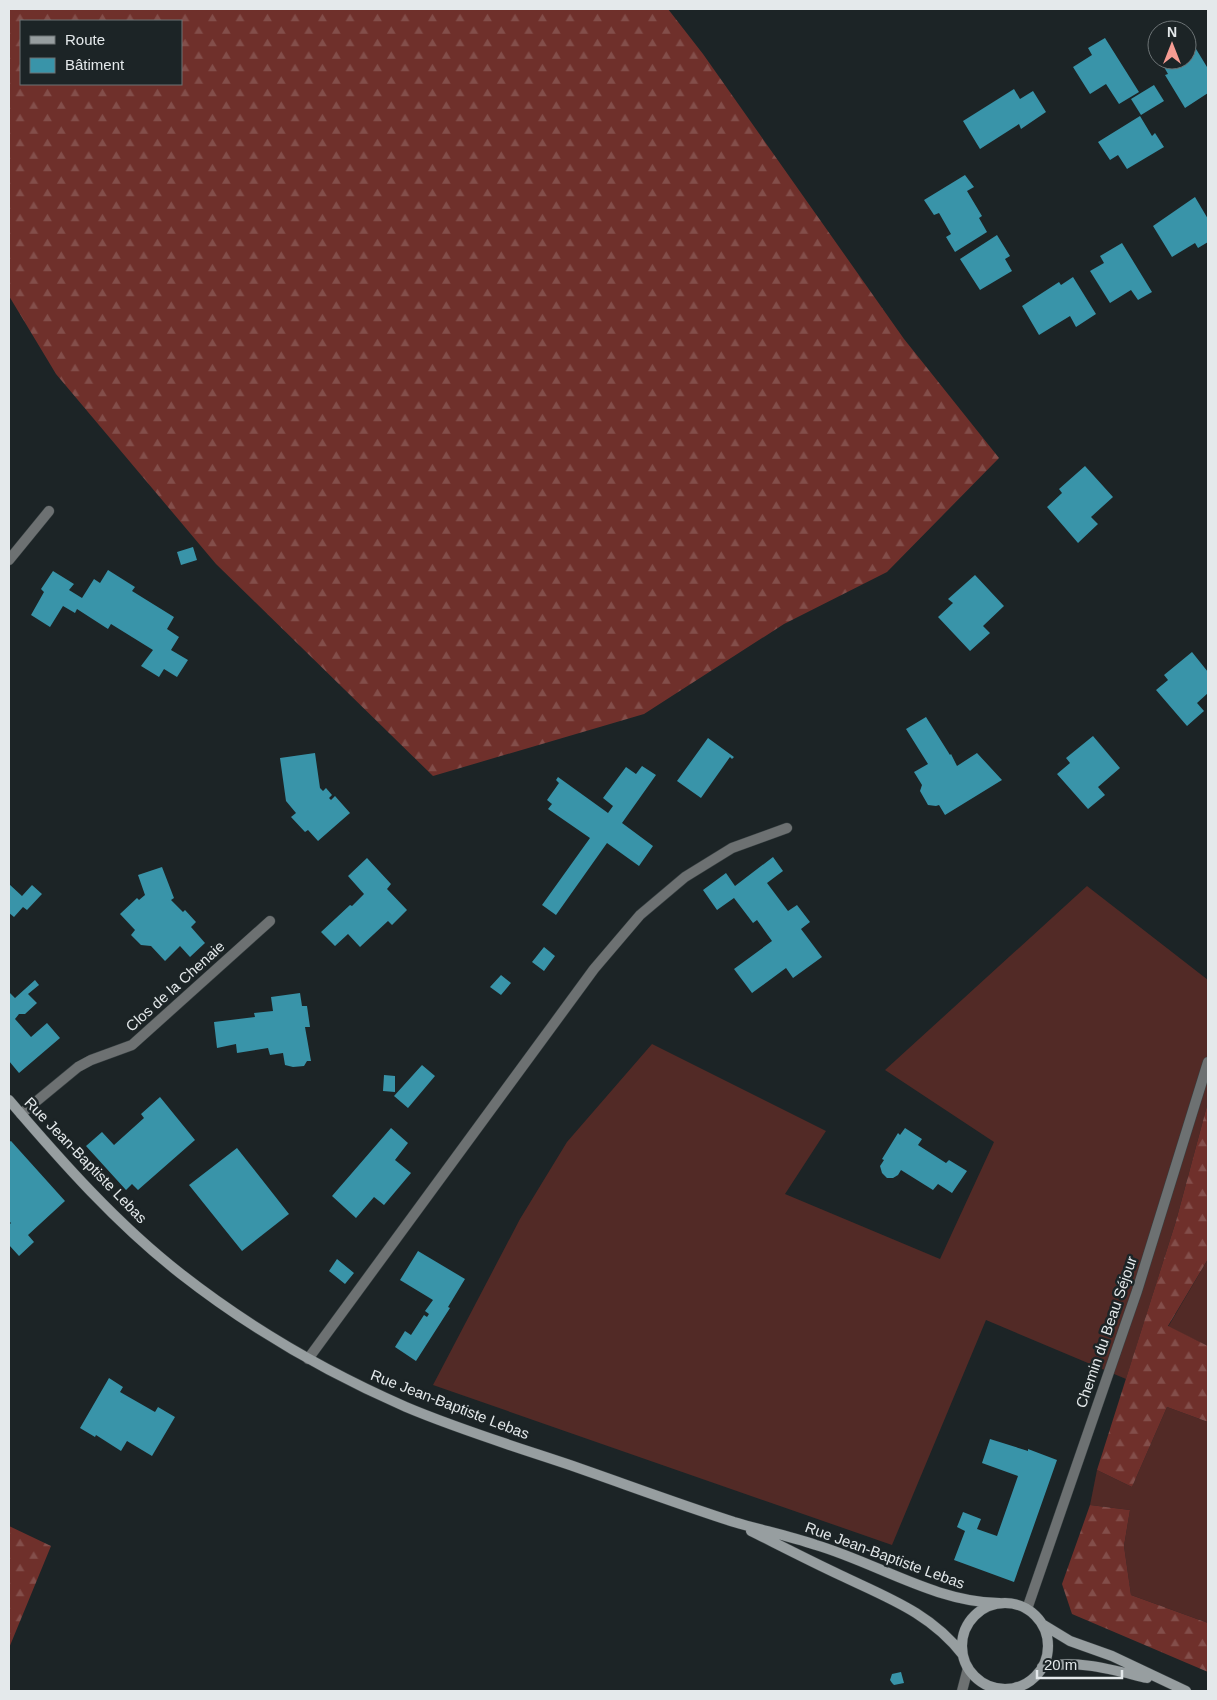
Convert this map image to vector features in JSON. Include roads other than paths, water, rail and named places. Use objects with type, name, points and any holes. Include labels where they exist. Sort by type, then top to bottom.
[{"type":"main road","name":"Rue Jean-Baptiste Lebas","points":[[9,1100],[90,1190],[156,1253],[181,1274],[245,1320],[308,1359],[384,1397],[451,1424],[733,1521],[840,1552],[953,1597],[980,1603],[999,1603]]},
{"type":"main road","name":"Rue Jean-Baptiste Lebas","points":[[733,1521],[811,1562],[902,1604],[944,1632],[963,1655]]},
{"type":"main road","points":[[1042,1624],[1048,1642],[1047,1655],[1042,1667],[1029,1681],[1014,1689],[1003,1689],[989,1686],[977,1679],[968,1668],[963,1655],[963,1634],[969,1621],[986,1607],[999,1603],[1014,1604],[1027,1609],[1042,1624],[1070,1641],[1112,1656],[1165,1683],[1186,1691]]},
{"type":"main road","points":[[1042,1667],[1060,1664],[1091,1666],[1165,1683]]},
{"type":"street","points":[[9,560],[49,511]]},
{"type":"street","points":[[308,1359],[594,969],[640,915],[685,877],[732,848],[787,828]]},
{"type":"street","name":"Clos de la Chenaie","points":[[21,1114],[90,1060],[132,1045],[270,921]]},
{"type":"street","name":"Chemin du Beau Séjour","points":[[1027,1609],[1136,1292],[1208,1062]]},
{"type":"street","points":[[962,1691],[968,1668]]}]
